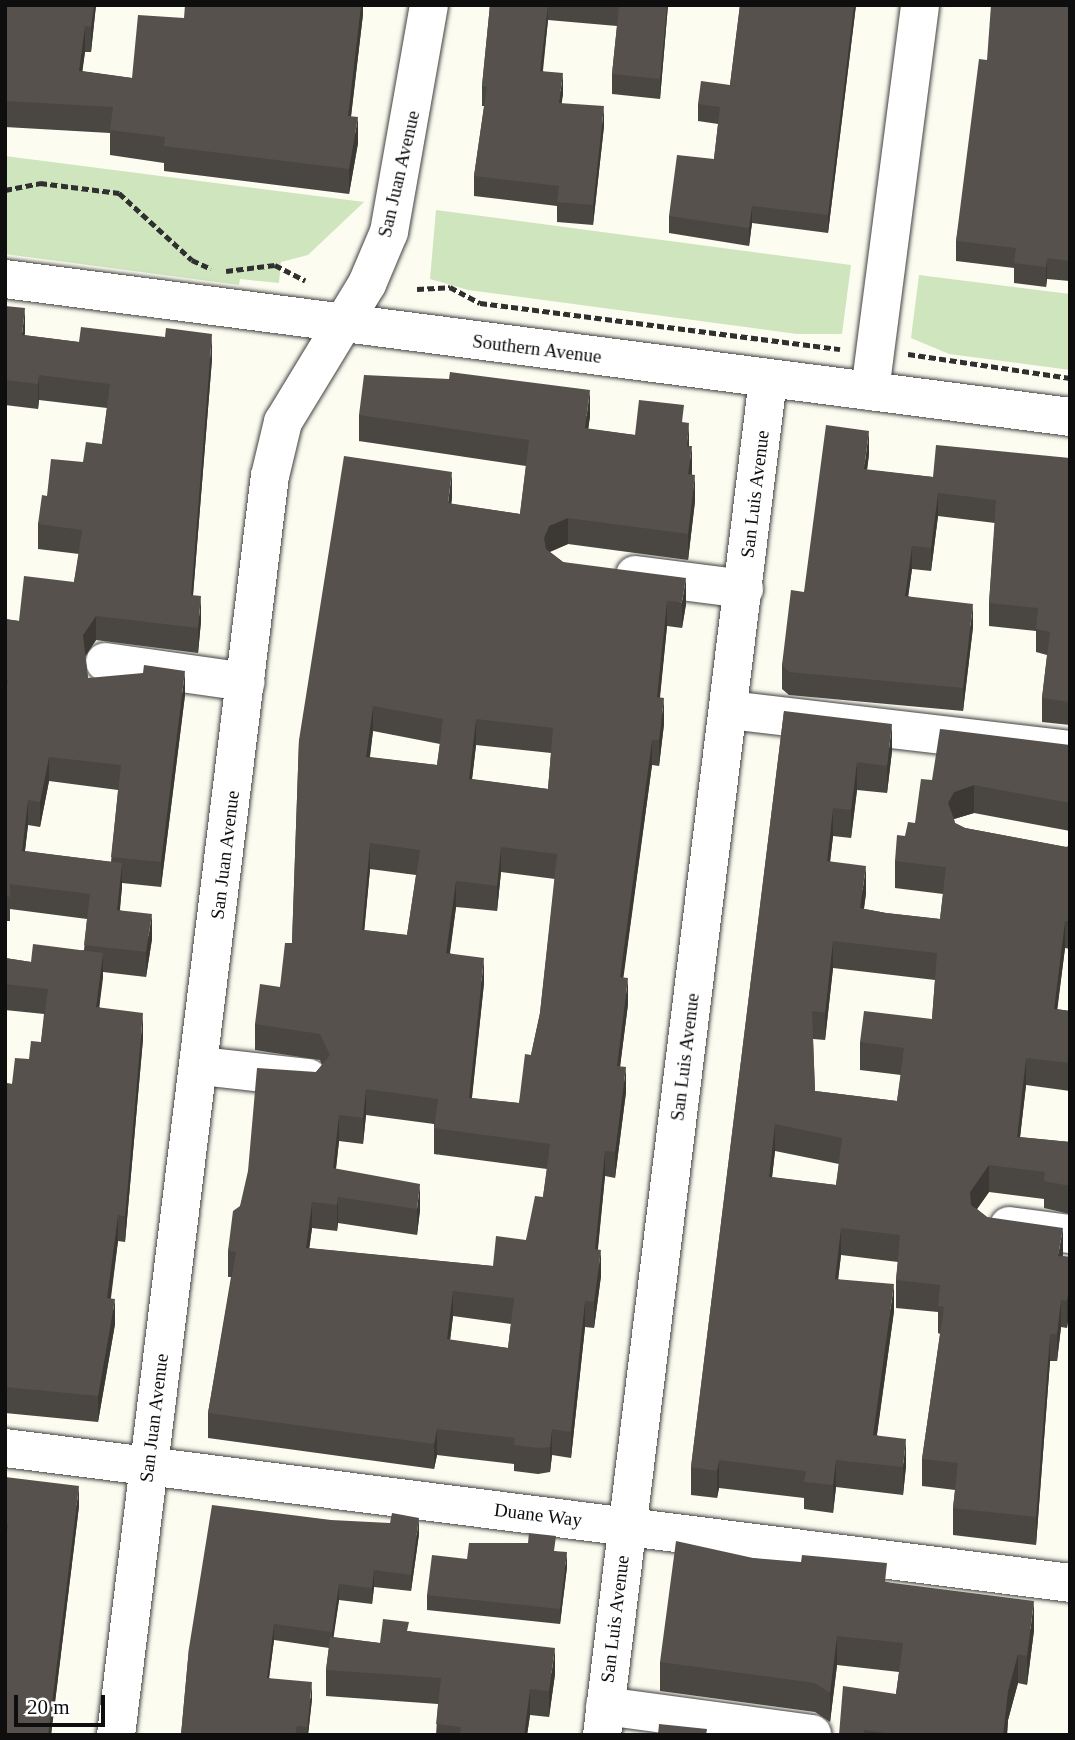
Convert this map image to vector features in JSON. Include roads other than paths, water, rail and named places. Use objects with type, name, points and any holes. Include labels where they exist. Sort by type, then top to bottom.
[{"type":"street","name":"San Juan Avenue","points":[[116,1735],[148,1466],[201,1066],[275,449],[283,422],[344,323],[389,232],[429,5]]},
{"type":"street","points":[[870,391],[920,5]]},
{"type":"street","name":"Southern Avenue","points":[[5,279],[1070,417]]},
{"type":"street","name":"San Luis Avenue","points":[[603,1721],[625,1526],[730,710],[768,379]]},
{"type":"street","points":[[594,570],[744,589]]},
{"type":"street","points":[[105,662],[246,682]]},
{"type":"street","points":[[730,710],[1070,750]]},
{"type":"street","points":[[201,1066],[308,1078]]},
{"type":"street","points":[[991,1223],[1070,1234]]},
{"type":"street","name":"Duane Way","points":[[5,1448],[1070,1583]]},
{"type":"street","points":[[603,1721],[811,1734]]}]
